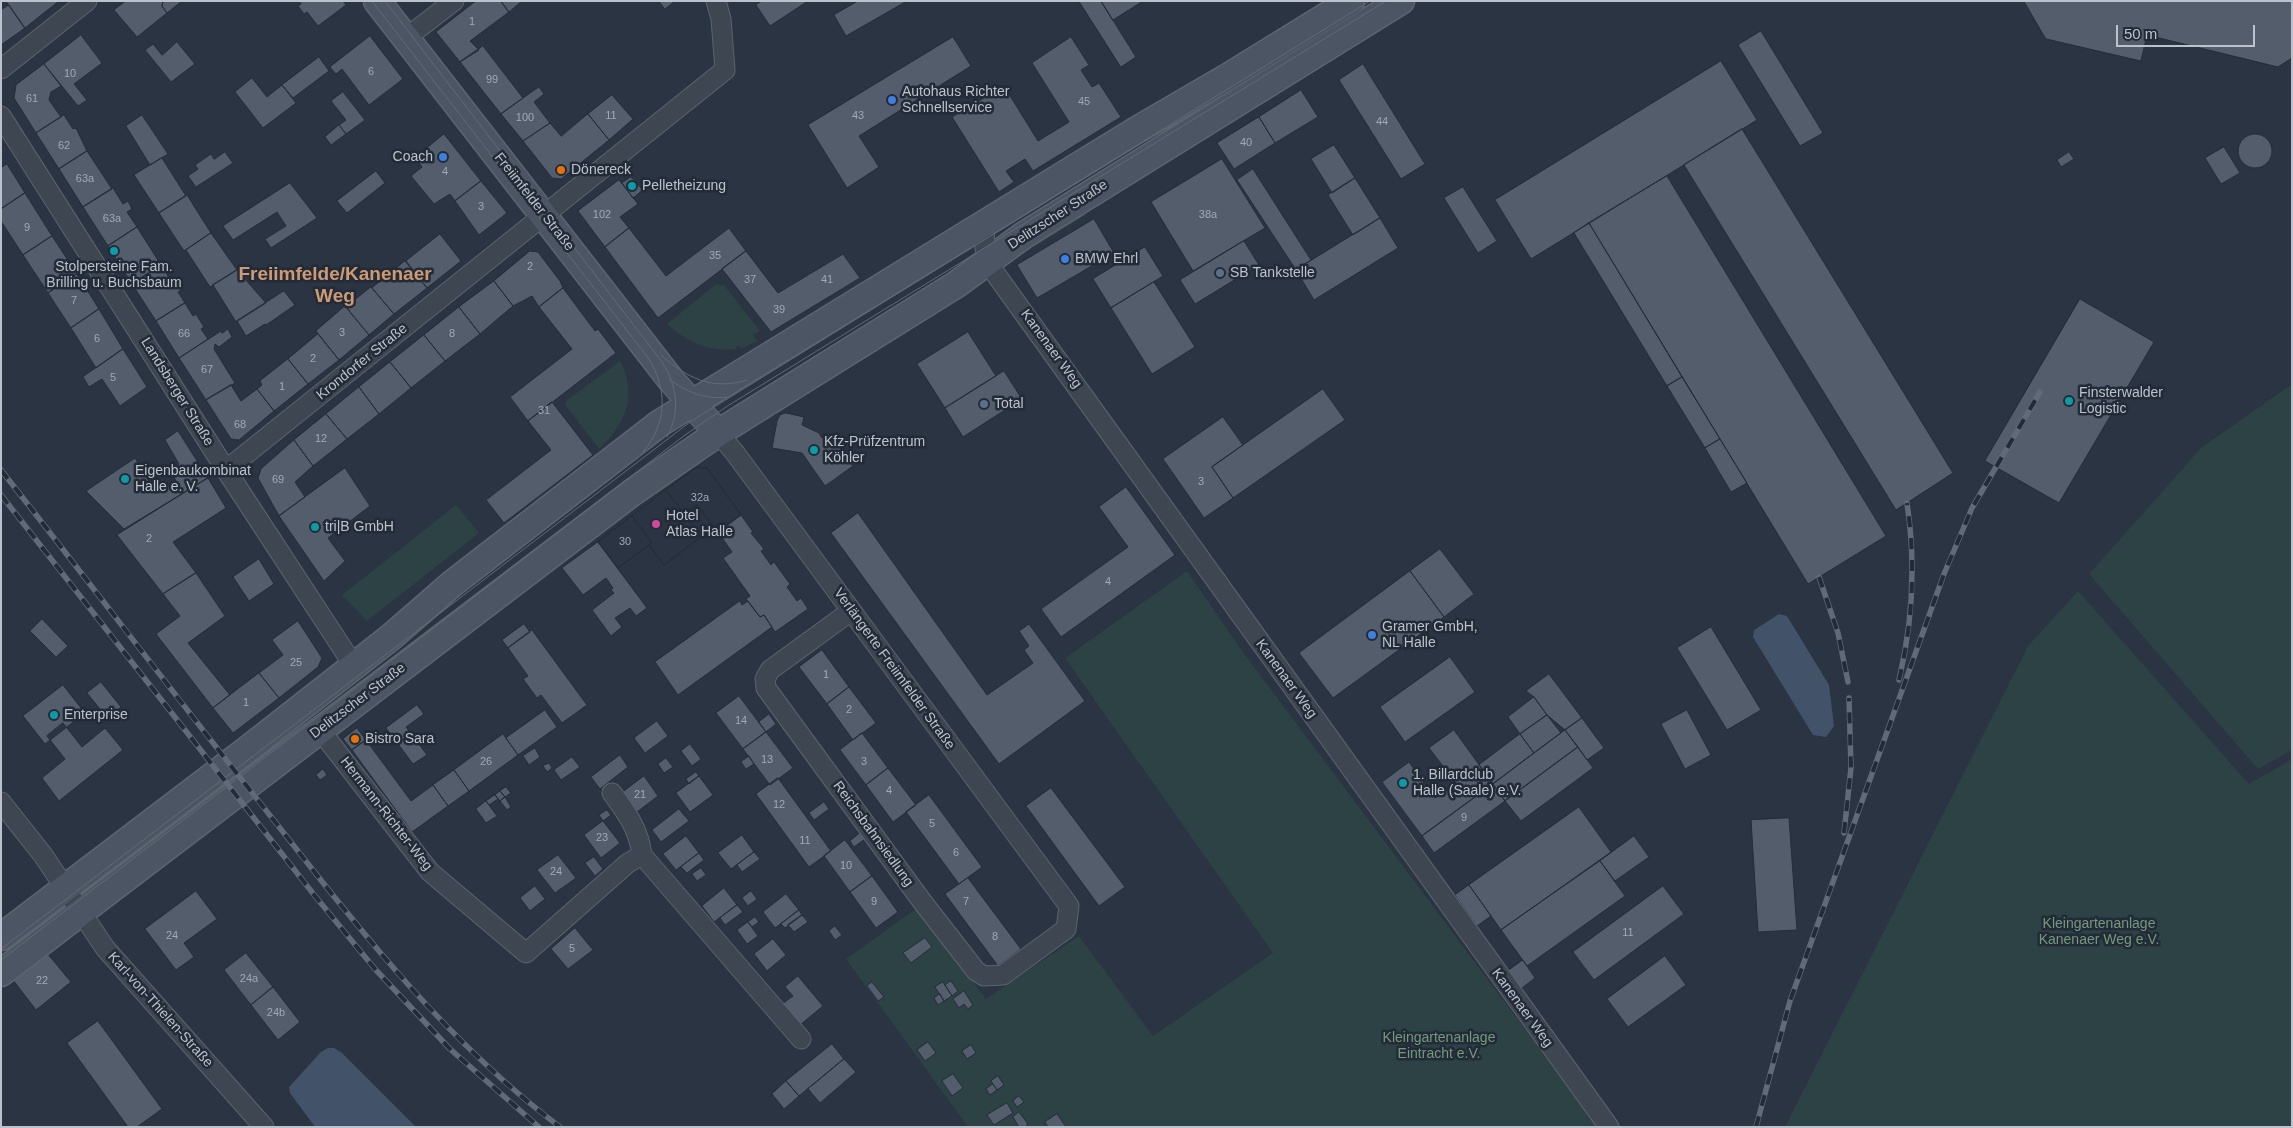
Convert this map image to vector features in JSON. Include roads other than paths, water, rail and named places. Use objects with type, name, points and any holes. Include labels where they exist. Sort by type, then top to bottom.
[{"type":"main road","name":"Freiimfelder Straße","points":[[377,1],[690,403]]},
{"type":"main road","name":"Delitzscher Straße","points":[[1,937],[203,784],[391,637],[453,583],[609,460],[690,403],[1351,1]]},
{"type":"main road","name":"Delitzscher Straße","points":[[1,973],[633,492],[718,433],[949,289],[1024,235],[1401,1]]},
{"type":"main road","points":[[690,403],[718,433]]},
{"type":"street","points":[[1,69],[87,1]]},
{"type":"street","points":[[406,38],[454,1]]},
{"type":"street","name":"Krondorfer Straße","points":[[226,470],[725,70],[721,19],[716,1]]},
{"type":"street","name":"Landsberger Straße","points":[[1,116],[226,470],[354,666]]},
{"type":"street","name":"Kanenaer Weg","points":[[984,223],[985,248],[989,261],[1141,476],[1609,1127]]},
{"type":"street","name":"Verlängerte Freiimfelder Straße","points":[[718,433],[735,453],[1069,906]]},
{"type":"street","name":"Reichsbahnsiedlung","points":[[851,611],[770,670],[765,679],[766,688],[921,900],[976,971],[984,976],[993,977],[1003,975],[1066,929],[1069,906]]},
{"type":"street","name":"Hermann-Richter-Weg","points":[[320,730],[430,872],[526,953],[628,863],[642,856]]},
{"type":"street","points":[[612,793],[630,816],[641,840],[642,856],[801,1039]]},
{"type":"street","name":"Karl-von-Thielen-Straße","points":[[1,802],[43,855],[104,948],[264,1127]]},
{"type":"water","points":[[1779,614],[1787,616],[1829,685],[1834,726],[1826,737],[1813,735],[1753,637],[1754,630]]},
{"type":"water","points":[[328,1048],[334,1048],[341,1052],[416,1127],[315,1127],[290,1093],[289,1087],[321,1052]]},
{"type":"tram line","points":[[372,1],[649,359],[659,383],[662,407],[657,430],[643,452]]},
{"type":"tram line","points":[[385,1],[662,362],[674,389],[676,408],[667,437]]},
{"type":"tram line","points":[[1,949],[690,422],[1370,1]]},
{"type":"tram line","points":[[1,960],[685,435],[729,405],[1386,1]]},
{"type":"tram line","points":[[661,355],[690,376],[711,383],[722,384],[747,380]]},
{"type":"tram line","points":[[669,379],[682,388],[696,394],[719,398],[727,397]]},
{"type":"railway","points":[[1756,1127],[1790,1001],[1944,574],[1972,508],[2040,392]]},
{"type":"railway","points":[[1,470],[241,779],[341,905],[408,985],[480,1060],[560,1127]]},
{"type":"railway","points":[[1,495],[315,896],[375,969],[450,1049],[539,1127]]},
{"type":"railway","points":[[1899,680],[1904,658],[1912,592],[1912,548],[1907,503]]},
{"type":"railway","points":[[1819,577],[1838,633],[1848,682]]},
{"type":"railway","points":[[1844,833],[1851,768],[1849,698]]},
{"type":"place","name":"Autohaus Richter Schnellservice","points":[[892,100]]},
{"type":"place","name":"Coach","points":[[443,157]]},
{"type":"place","name":"Dönereck","points":[[561,170]]},
{"type":"place","name":"Pelletheizung","points":[[632,186]]},
{"type":"place","name":"Stolpersteine Fam. Brilling u. Buchsbaum","points":[[114,251]]},
{"type":"place","name":"BMW Ehrl","points":[[1065,259]]},
{"type":"place","name":"SB Tankstelle","points":[[1220,273]]},
{"type":"place","name":"Finsterwalder Logistic","points":[[2069,401]]},
{"type":"place","name":"Total","points":[[984,404]]},
{"type":"place","name":"Kfz-Prüfzentrum Köhler","points":[[814,450]]},
{"type":"place","name":"Eigenbaukombinat Halle e. V.","points":[[125,479]]},
{"type":"place","name":"Hotel Atlas Halle","points":[[656,524]]},
{"type":"place","name":"tri|B GmbH","points":[[315,527]]},
{"type":"place","name":"Gramer GmbH, NL Halle","points":[[1372,635]]},
{"type":"place","name":"Enterprise","points":[[54,715]]},
{"type":"place","name":"Bistro Sara","points":[[355,739]]},
{"type":"place","name":"1. Billardclub Halle (Saale) e.V.","points":[[1403,783]]},
{"type":"district","name":"Freiimfelde/Kanenaer Weg","points":[[335,286]]},
{"type":"park label","name":"Kleingartenanlage Kanenaer Weg e.V.","points":[[2099,932]]},
{"type":"park label","name":"Kleingartenanlage Eintracht e.V.","points":[[1439,1046]]}]
